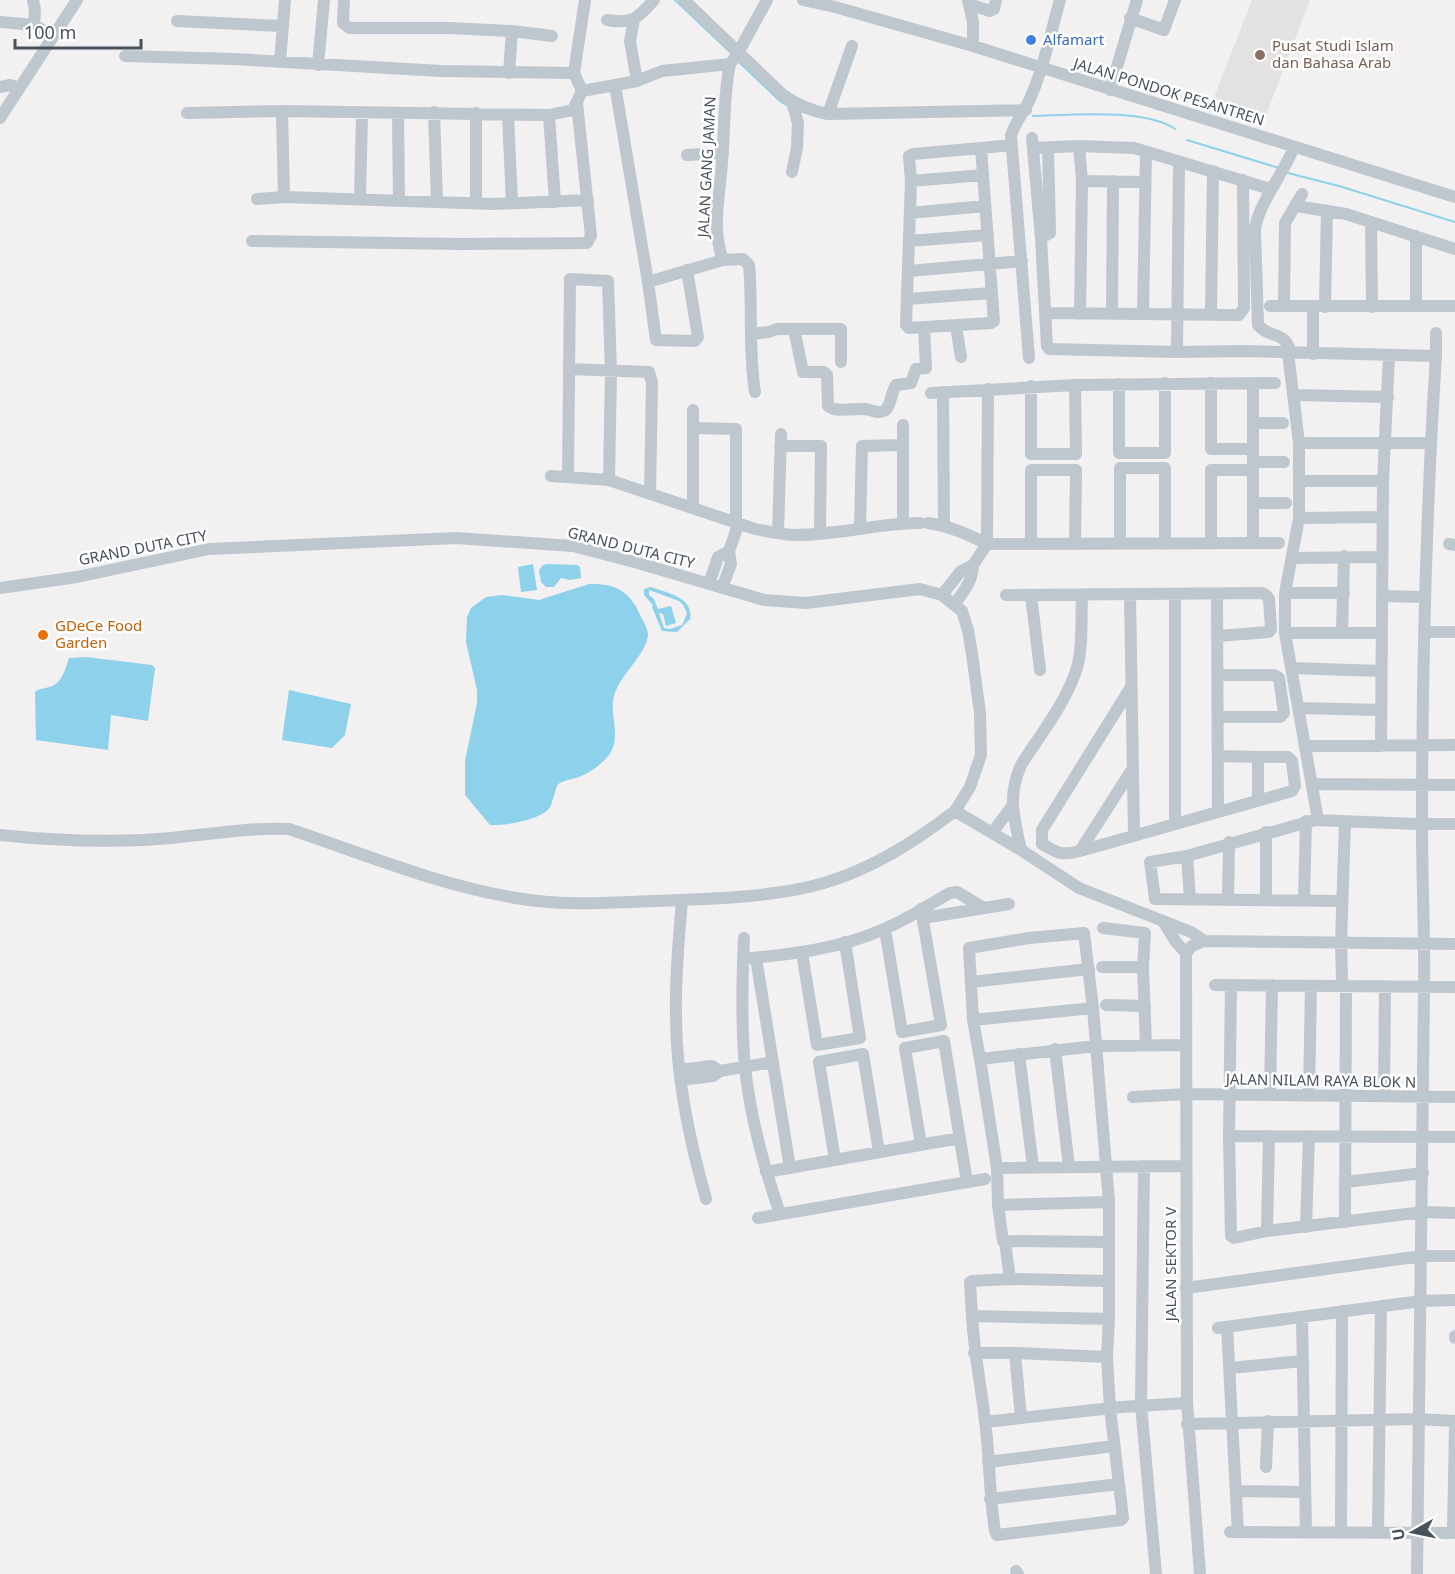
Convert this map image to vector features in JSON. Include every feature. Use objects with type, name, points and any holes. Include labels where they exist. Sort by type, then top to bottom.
[{"type":"street","points":[[33,0],[34,25]]},
{"type":"street","points":[[0,118],[77,0]]},
{"type":"street","points":[[280,62],[285,0]]},
{"type":"street","points":[[318,65],[324,0]]},
{"type":"street","points":[[344,0],[344,23],[349,28],[450,28],[512,31],[552,36]]},
{"type":"street","points":[[252,241],[584,244],[590,241],[579,97],[574,73],[585,0]]},
{"type":"street","points":[[607,20],[626,22],[634,19],[654,0]]},
{"type":"street","points":[[684,0],[735,58],[792,102],[816,112],[828,114],[1026,110]]},
{"type":"street","name":"JALAN GANG JAMAN","points":[[723,260],[716,234],[723,153],[725,93],[735,58],[767,0]]},
{"type":"street","name":"JALAN PONDOK PESANTREN","points":[[803,0],[835,3],[1455,197]]},
{"type":"street","points":[[968,2],[990,11],[994,9],[996,0]]},
{"type":"street","points":[[1029,358],[1011,145],[1013,129],[1026,110],[1041,69],[1060,0]]},
{"type":"street","points":[[1110,90],[1137,0]]},
{"type":"street","points":[[1130,18],[1164,30],[1175,0]]},
{"type":"street","points":[[968,2],[973,22],[973,46]]},
{"type":"street","points":[[634,19],[630,41],[637,81]]},
{"type":"street","points":[[177,21],[282,26]]},
{"type":"street","points":[[0,22],[34,25],[53,36]]},
{"type":"street","points":[[509,73],[512,31]]},
{"type":"street","points":[[828,114],[852,46]]},
{"type":"street","points":[[125,56],[509,73],[574,73]]},
{"type":"street","points":[[187,113],[282,111],[549,115],[573,110],[579,97],[615,85],[637,81],[657,71],[735,58]]},
{"type":"street","points":[[0,87],[10,85],[19,88]]},
{"type":"street","points":[[615,85],[657,340],[695,341],[698,337],[687,270]]},
{"type":"street","points":[[792,102],[798,123],[797,148],[792,172]]},
{"type":"street","points":[[282,111],[284,197]]},
{"type":"street","points":[[434,112],[437,202]]},
{"type":"street","points":[[360,198],[362,113]]},
{"type":"street","points":[[476,113],[476,202]]},
{"type":"street","points":[[398,114],[399,201]]},
{"type":"street","points":[[508,115],[512,203]]},
{"type":"street","points":[[549,115],[555,202]]},
{"type":"street","points":[[1267,188],[1127,147],[1048,148],[1032,143],[1041,238],[1047,346],[1050,349],[1436,356]]},
{"type":"street","points":[[981,148],[993,322],[912,328],[907,326],[911,155],[981,148],[1011,145]]},
{"type":"street","points":[[1079,146],[1082,181],[1080,314]]},
{"type":"street","points":[[1294,147],[1258,216],[1255,230],[1258,326],[1263,331],[1281,336],[1289,344],[1299,443],[1299,518],[1285,593],[1284,633],[1312,784],[1312,820],[1304,899]]},
{"type":"street","points":[[1041,238],[1050,233],[1048,148]]},
{"type":"street","points":[[1143,314],[1146,152]]},
{"type":"street","points":[[687,155],[723,153]]},
{"type":"street","points":[[1177,352],[1179,162]]},
{"type":"street","points":[[1211,314],[1213,171]]},
{"type":"street","points":[[911,182],[983,175]]},
{"type":"street","points":[[1046,313],[1236,316],[1243,311],[1243,180]]},
{"type":"street","points":[[1082,181],[1145,182]]},
{"type":"street","points":[[1112,313],[1113,181]]},
{"type":"street","points":[[1284,306],[1284,226],[1302,194]]},
{"type":"street","points":[[257,199],[360,198],[512,203],[588,200]]},
{"type":"street","points":[[910,213],[985,206]]},
{"type":"street","points":[[1296,206],[1346,214],[1455,249]]},
{"type":"street","points":[[1313,354],[1327,211]]},
{"type":"street","points":[[1371,222],[1372,307]]},
{"type":"street","points":[[909,241],[988,235]]},
{"type":"street","points":[[1416,236],[1416,306]]},
{"type":"street","points":[[648,282],[723,260],[743,259],[748,263],[752,302],[751,334],[755,392]]},
{"type":"street","points":[[909,271],[1022,261]]},
{"type":"street","points":[[567,477],[570,279],[608,281],[611,371],[609,480]]},
{"type":"street","points":[[907,299],[992,293]]},
{"type":"street","points":[[1270,306],[1455,306]]},
{"type":"street","points":[[956,326],[961,357]]},
{"type":"street","points":[[794,329],[802,372],[824,372],[826,375],[828,406],[835,409],[865,409],[879,412],[888,406],[896,385],[911,383],[916,369],[926,368],[924,328]]},
{"type":"street","points":[[751,334],[777,329],[841,329],[841,362]]},
{"type":"street","points":[[1417,1574],[1417,1419],[1424,1097],[1422,824],[1424,597],[1436,333]]},
{"type":"street","points":[[1381,746],[1383,481],[1389,355]]},
{"type":"street","points":[[569,369],[649,372],[652,382],[650,494]]},
{"type":"street","points":[[1119,384],[1119,453],[1165,453],[1165,383]]},
{"type":"street","points":[[1211,383],[1211,449],[1253,449]]},
{"type":"street","points":[[1253,383],[1253,543]]},
{"type":"street","points":[[944,525],[937,392],[1031,386],[1275,383]]},
{"type":"street","points":[[1031,386],[1031,454],[1076,454],[1075,385]]},
{"type":"street","points":[[942,595],[961,571],[973,565],[987,544],[988,389]]},
{"type":"street","points":[[1294,395],[1388,397]]},
{"type":"street","points":[[693,410],[693,508]]},
{"type":"street","points":[[1253,423],[1283,423]]},
{"type":"street","points":[[903,425],[903,523]]},
{"type":"street","points":[[693,428],[736,429],[736,522],[729,551],[731,564],[723,588]]},
{"type":"street","points":[[778,533],[780,440],[821,446],[820,532]]},
{"type":"street","points":[[1299,443],[1430,443]]},
{"type":"street","points":[[860,528],[862,446],[903,445]]},
{"type":"street","points":[[1211,543],[1211,470],[1284,462]]},
{"type":"street","points":[[1120,544],[1120,468],[1165,468],[1165,544]]},
{"type":"street","points":[[1031,544],[1031,470],[1076,470],[1076,544]]},
{"type":"street","points":[[551,476],[609,480],[736,522],[778,533],[799,535],[903,523],[924,523],[944,525],[987,544],[1279,543]]},
{"type":"street","points":[[1299,480],[1383,481]]},
{"type":"street","points":[[1253,503],[1286,503]]},
{"type":"street","points":[[1299,518],[1383,517]]},
{"type":"street","name":"GRAND DUTA CITY","points":[[0,588],[76,577],[209,549],[456,538],[573,546],[638,562],[764,600],[806,603],[920,589],[942,595],[962,611],[968,630],[982,735],[981,755],[970,787],[955,811]]},
{"type":"street","points":[[709,584],[718,557],[729,551]]},
{"type":"street","points":[[1342,632],[1344,556]]},
{"type":"street","points":[[1293,558],[1382,557]]},
{"type":"street","points":[[954,605],[970,581],[973,565]]},
{"type":"street","points":[[1006,595],[1262,593],[1266,595],[1269,599],[1271,629],[1265,634],[1217,636]]},
{"type":"street","points":[[1285,593],[1344,593]]},
{"type":"street","points":[[1217,594],[1218,812]]},
{"type":"street","points":[[1031,595],[1040,670]]},
{"type":"street","points":[[1021,850],[1012,806],[1016,776],[1064,698],[1077,667],[1080,654],[1082,595]]},
{"type":"street","points":[[1130,595],[1134,835]]},
{"type":"street","points":[[1175,595],[1175,824]]},
{"type":"street","points":[[1383,596],[1424,597]]},
{"type":"street","points":[[1425,632],[1455,632]]},
{"type":"street","points":[[1284,633],[1381,633]]},
{"type":"street","points":[[1292,668],[1381,671]]},
{"type":"street","points":[[1218,675],[1274,675],[1279,678],[1284,713],[1280,717],[1218,717]]},
{"type":"street","points":[[1131,687],[1042,830],[1041,844],[1063,855],[1292,791],[1295,786],[1292,761],[1288,757],[1218,756]]},
{"type":"street","points":[[1299,708],[1381,710]]},
{"type":"street","points":[[1306,746],[1455,745]]},
{"type":"street","points":[[1258,757],[1258,800]]},
{"type":"street","points":[[1080,851],[1133,768]]},
{"type":"street","points":[[1312,784],[1455,785]]},
{"type":"street","points":[[992,833],[1012,806]]},
{"type":"street","points":[[0,836],[37,839],[143,840],[267,828],[289,829],[455,885],[518,899],[591,904],[786,892],[825,882],[871,865],[917,840],[955,811],[1085,890],[1191,932],[1204,941]]},
{"type":"street","points":[[1342,901],[1155,899],[1150,861],[1187,856],[1312,820],[1455,824]]},
{"type":"street","points":[[1345,822],[1341,943],[1342,980],[1346,987],[1345,1222]]},
{"type":"street","points":[[1266,832],[1266,900]]},
{"type":"street","points":[[1228,843],[1228,900]]},
{"type":"street","points":[[1187,856],[1190,898]]},
{"type":"street","points":[[750,959],[802,953],[885,929],[922,914],[950,893],[957,892],[984,908]]},
{"type":"street","points":[[682,900],[675,1016],[680,1075],[692,1146],[706,1199]]},
{"type":"street","points":[[922,914],[1010,904]]},
{"type":"street","points":[[885,929],[902,1032],[941,1025],[922,914]]},
{"type":"street","points":[[1163,921],[1186,953],[1191,946],[1204,941],[1455,944]]},
{"type":"street","points":[[1103,928],[1144,932],[1146,1045]]},
{"type":"street","points":[[1010,1279],[1005,1242],[1001,1238],[997,1168],[973,1020],[969,948],[1029,938],[1084,933],[1111,1166],[1108,1202],[1109,1319],[1107,1357],[1114,1407],[1114,1446],[1123,1518],[999,1535],[995,1532],[990,1499],[986,1422],[974,1353],[970,1281],[1010,1279],[1108,1281]]},
{"type":"street","points":[[744,938],[773,1062],[790,1168]]},
{"type":"street","points":[[802,953],[817,1045],[860,1038],[845,942]]},
{"type":"street","name":"JALAN SEKTOR V","points":[[1186,953],[1187,1424],[1200,1574]]},
{"type":"street","points":[[750,959],[745,1068],[753,1119],[766,1172],[780,1214]]},
{"type":"street","points":[[1102,967],[1143,967]]},
{"type":"street","points":[[971,982],[1089,969]]},
{"type":"street","points":[[1215,985],[1455,987]]},
{"type":"street","points":[[1231,985],[1230,1235],[1234,1238],[1267,1231],[1423,1212],[1455,1213]]},
{"type":"street","points":[[1270,1095],[1272,986]]},
{"type":"street","points":[[1309,1096],[1311,986]]},
{"type":"street","points":[[1384,1096],[1385,987]]},
{"type":"street","points":[[1106,1005],[1145,1006]]},
{"type":"street","points":[[973,1020],[1094,1008]]},
{"type":"street","points":[[921,1145],[905,1048],[944,1041],[967,1182]]},
{"type":"street","points":[[980,1059],[1096,1046],[1186,1045]]},
{"type":"street","points":[[1055,1049],[1069,1167]]},
{"type":"street","points":[[835,1160],[819,1062],[863,1054],[879,1152]]},
{"type":"street","points":[[1019,1054],[1033,1167]]},
{"type":"street","points":[[680,1075],[713,1076],[720,1071],[773,1062]]},
{"type":"street","name":"JALAN NILAM RAYA BLOK N","points":[[1132,1097],[1186,1094],[1455,1097]]},
{"type":"street","points":[[1229,1136],[1455,1137]]},
{"type":"street","points":[[1267,1231],[1269,1136]]},
{"type":"street","points":[[1306,1227],[1309,1137]]},
{"type":"street","points":[[766,1172],[960,1138]]},
{"type":"street","points":[[1144,1166],[1141,1405],[1156,1574]]},
{"type":"street","points":[[997,1168],[1185,1166]]},
{"type":"street","points":[[1345,1182],[1423,1173]]},
{"type":"street","points":[[758,1218],[985,1179]]},
{"type":"street","points":[[998,1205],[1108,1202]]},
{"type":"street","points":[[1005,1242],[1109,1242]]},
{"type":"street","points":[[1186,1288],[1422,1256],[1455,1256]]},
{"type":"street","points":[[1455,1300],[1421,1301],[1223,1327],[1230,1368],[1236,1491],[1234,1532],[1454,1533],[1455,1427]]},
{"type":"street","points":[[1378,1532],[1381,1306]]},
{"type":"street","points":[[1341,1532],[1342,1311]]},
{"type":"street","points":[[972,1316],[1109,1319]]},
{"type":"street","points":[[1302,1317],[1306,1532]]},
{"type":"street","points":[[974,1353],[1107,1357]]},
{"type":"street","points":[[1015,1353],[1021,1418]]},
{"type":"street","points":[[1230,1368],[1302,1360]]},
{"type":"street","points":[[986,1422],[1114,1407],[1187,1403]]},
{"type":"street","points":[[1187,1424],[1378,1419],[1455,1421]]},
{"type":"street","points":[[1266,1467],[1268,1421]]},
{"type":"street","points":[[987,1462],[1114,1446]]},
{"type":"street","points":[[990,1499],[1119,1484]]},
{"type":"street","points":[[1236,1491],[1304,1492]]},
{"type":"shaded area","name":"Pusat Studi Islam dan Bahasa Arab","points":[[1252,0],[1310,0],[1261,128],[1209,110]]},
{"type":"water","points":[[533,564],[537,590],[521,592],[518,567]]},
{"type":"water","points":[[547,564],[577,565],[580,567],[581,578],[570,580],[561,578],[554,587],[546,587],[541,582],[539,570]]},
{"type":"water","points":[[589,584],[608,585],[622,591],[633,602],[648,632],[644,647],[621,681],[614,696],[615,741],[613,748],[606,759],[592,770],[558,784],[551,805],[546,812],[531,819],[490,825],[465,795],[465,761],[477,703],[477,690],[466,642],[467,617],[471,608],[486,597],[503,595],[539,600]]},
{"type":"water","points":[[651,587],[678,597],[688,606],[690,619],[677,632],[662,631],[653,605],[644,595],[644,589]],"holes":[[[649,590],[679,601],[687,614],[682,625],[670,629],[664,628],[659,613],[663,614],[666,626],[676,623],[671,606],[658,609],[654,599],[649,595]]]},
{"type":"water","points":[[86,657],[152,665],[155,668],[148,721],[111,715],[108,750],[36,740],[35,692],[57,683],[69,658]]},
{"type":"water","points":[[289,690],[351,704],[345,735],[332,748],[282,740]]},
{"type":"waterway","points":[[675,0],[731,53]]},
{"type":"waterway","points":[[739,62],[788,106]]},
{"type":"waterway","points":[[1033,116],[1126,115],[1162,122],[1175,129]]},
{"type":"waterway","points":[[1187,140],[1279,168]]},
{"type":"waterway","points":[[1288,173],[1339,186],[1455,222]]},
{"type":"place","name":"Alfamart","points":[[1031,40]]},
{"type":"place","name":"Pusat Studi Islam dan Bahasa Arab","points":[[1260,55]]},
{"type":"place","name":"GDeCe Food Garden","points":[[43,635]]}]
